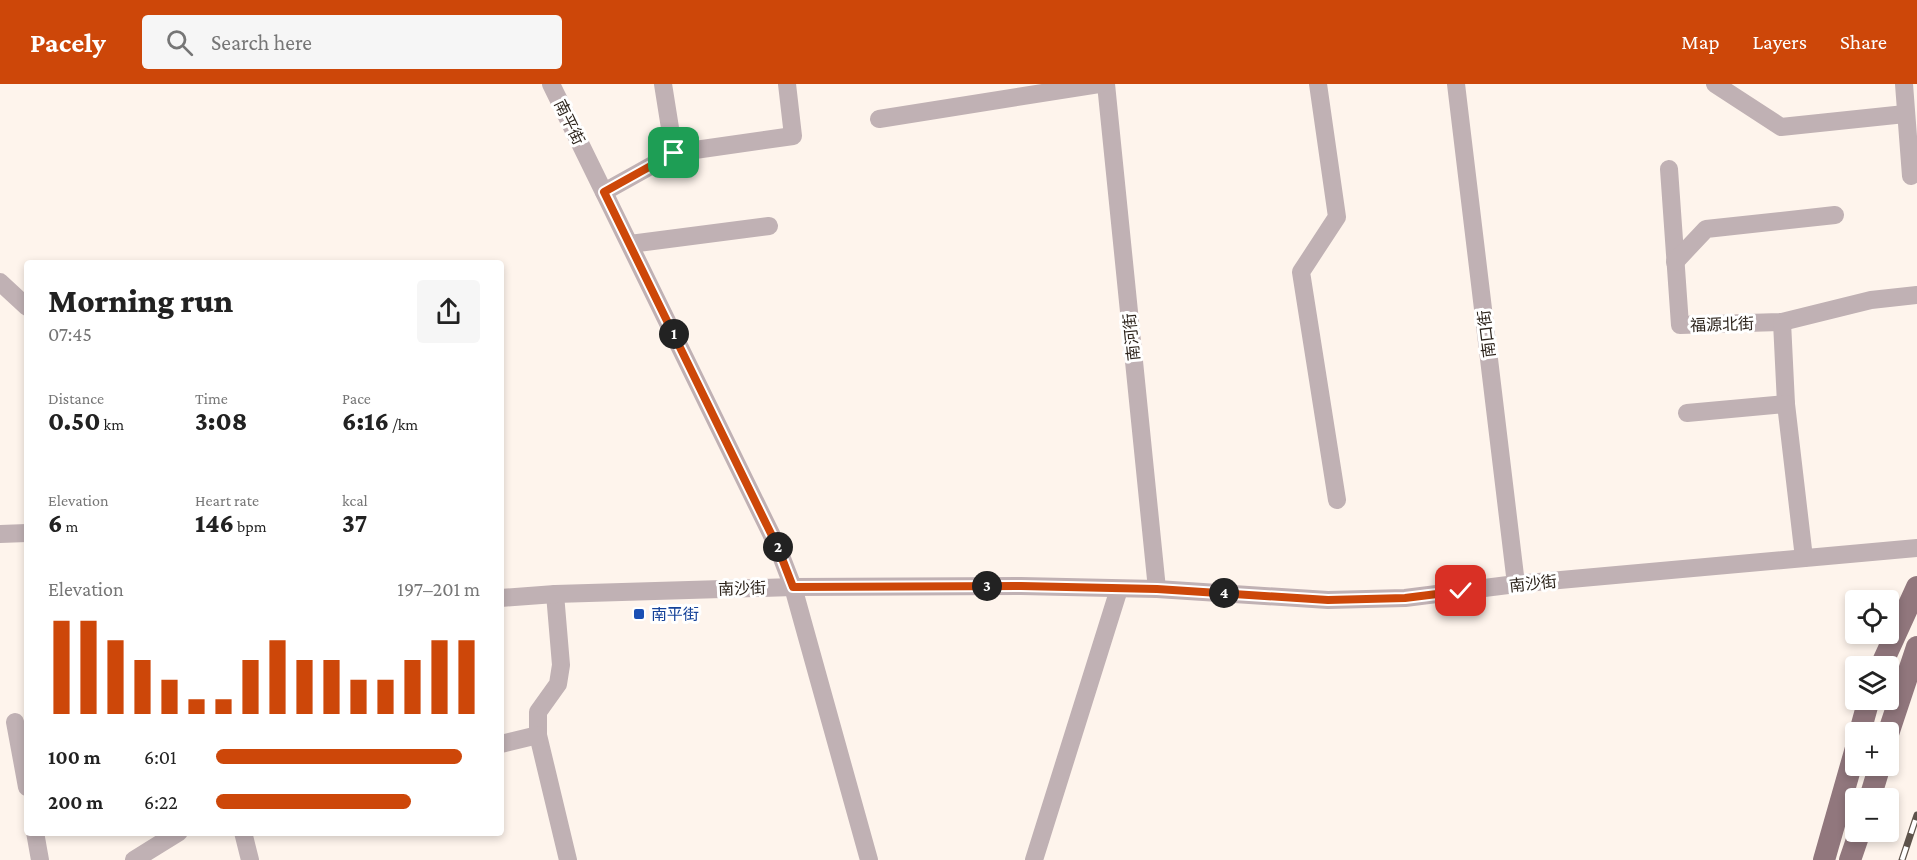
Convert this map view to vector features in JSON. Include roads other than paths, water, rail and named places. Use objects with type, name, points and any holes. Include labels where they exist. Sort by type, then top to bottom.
[{"type":"main road","points":[[1886,656],[1917,587]]},
{"type":"main road","points":[[1892,722],[1917,646]]},
{"type":"main road","points":[[1824,860],[1848,776]]},
{"type":"main road","points":[[1850,860],[1856,842]]},
{"type":"street","name":"南平街","points":[[552,84],[778,548],[793,587],[869,860]]},
{"type":"street","points":[[663,84],[674,153]]},
{"type":"street","points":[[604,192],[674,153],[793,136],[787,84]]},
{"type":"street","points":[[879,119],[1100,84]]},
{"type":"street","name":"南河街","points":[[1106,84],[1157,589]]},
{"type":"street","points":[[1318,84],[1337,217],[1302,272],[1337,500]]},
{"type":"street","name":"南口街","points":[[1456,84],[1516,584]]},
{"type":"street","points":[[1715,84],[1780,127],[1905,114]]},
{"type":"street","points":[[1904,84],[1911,176]]},
{"type":"street","name":"福源北街","points":[[1669,169],[1680,325],[1782,322],[1871,300],[1917,295]]},
{"type":"street","points":[[1676,262],[1706,229],[1835,215]]},
{"type":"street","points":[[630,244],[770,225]]},
{"type":"street","points":[[0,282],[24,304]]},
{"type":"street","points":[[1782,322],[1786,404],[1804,558]]},
{"type":"street","points":[[1687,413],[1786,404]]},
{"type":"street","points":[[0,534],[24,533]]},
{"type":"street","name":"南沙街","points":[[504,598],[555,594],[793,587],[1021,586],[1157,589],[1328,600],[1405,598],[1516,584],[1917,548]]},
{"type":"street","points":[[1034,860],[1119,589]]},
{"type":"street","points":[[555,594],[561,665],[558,684],[538,712],[538,735],[568,860]]},
{"type":"street","points":[[14,722],[24,773]]},
{"type":"street","points":[[504,743],[538,735]]},
{"type":"street","points":[[36,836],[40,860]]},
{"type":"street","points":[[134,860],[172,836]]},
{"type":"street","points":[[244,836],[250,860]]},
{"type":"railway","points":[[1902,860],[1917,815]]},
{"type":"place","name":"南平街","points":[[639,614]]}]
